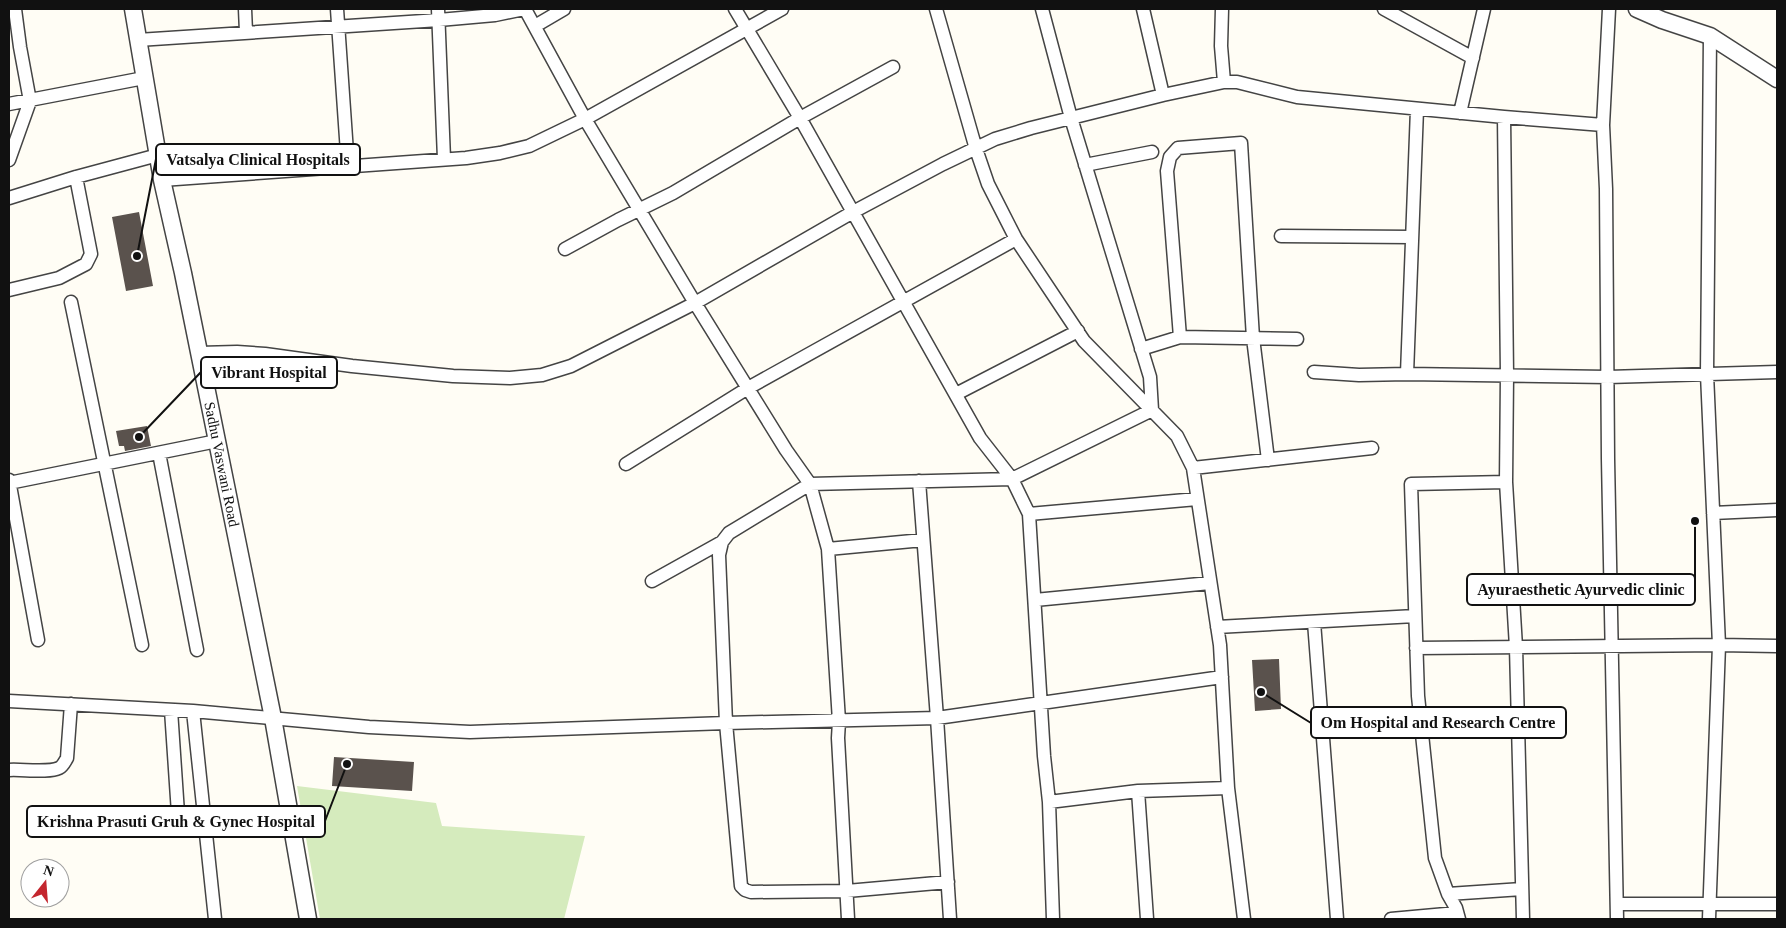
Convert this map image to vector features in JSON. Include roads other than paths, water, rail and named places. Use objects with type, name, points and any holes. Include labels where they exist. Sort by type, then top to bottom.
[{"type":"street","points":[[9,160],[30,101],[15,9]]},
{"type":"street","name":"Sadhu Vaswani Road","points":[[132,9],[162,180],[200,353],[273,718],[308,919]]},
{"type":"street","points":[[245,9],[246,32]]},
{"type":"street","points":[[338,9],[348,167]]},
{"type":"street","points":[[138,40],[246,32],[338,28],[439,14],[495,15],[524,9],[585,119],[695,303],[786,450],[810,484],[828,549],[839,721],[838,738],[848,919]]},
{"type":"street","points":[[535,26],[563,9]]},
{"type":"street","points":[[735,9],[800,118],[980,438],[1012,479],[1029,514],[1044,756],[1049,802],[1053,919]]},
{"type":"street","points":[[162,180],[444,160],[500,153],[529,146],[585,119],[782,9]]},
{"type":"street","points":[[936,9],[976,149],[988,184],[1016,239],[1084,341],[1177,436],[1193,468],[1218,627],[1228,788],[1244,919]]},
{"type":"street","points":[[1042,9],[1071,118],[1150,377],[1152,410]]},
{"type":"street","points":[[1143,9],[1163,95]]},
{"type":"street","points":[[1222,9],[1221,46],[1224,82]]},
{"type":"street","points":[[1384,9],[1473,58]]},
{"type":"street","points":[[1460,113],[1484,9]]},
{"type":"street","points":[[1609,9],[1603,125],[1606,189],[1617,919]]},
{"type":"street","points":[[1637,9],[1664,14],[1710,36],[1777,79]]},
{"type":"street","points":[[439,14],[444,160]]},
{"type":"street","points":[[1709,919],[1719,645],[1707,374],[1710,36]]},
{"type":"street","points":[[565,249],[673,193],[800,118],[893,67]]},
{"type":"street","points":[[9,104],[144,78]]},
{"type":"street","points":[[200,353],[237,352],[265,354],[352,366],[452,376],[510,378],[542,375],[571,366],[695,303],[853,212],[943,164],[995,139],[1163,95],[1224,82],[1237,82],[1297,97],[1603,125]]},
{"type":"street","points":[[1407,374],[1417,108]]},
{"type":"street","points":[[1504,117],[1507,375],[1506,482],[1516,647],[1523,919]]},
{"type":"street","points":[[1180,337],[1167,171],[1170,157],[1178,148],[1241,143],[1253,338],[1268,460]]},
{"type":"street","points":[[1085,165],[1152,152]]},
{"type":"street","points":[[9,198],[76,177],[158,155]]},
{"type":"street","points":[[9,290],[59,278],[86,264],[91,254],[76,177]]},
{"type":"street","points":[[1281,236],[1412,237]]},
{"type":"street","points":[[626,464],[748,388],[1016,239]]},
{"type":"street","points":[[71,302],[142,645]]},
{"type":"street","points":[[956,394],[1078,331]]},
{"type":"street","points":[[1141,349],[1180,337],[1297,339]]},
{"type":"street","points":[[1314,372],[1359,375],[1608,377],[1777,372]]},
{"type":"street","points":[[652,580],[722,542],[729,533],[810,484],[1012,479],[1152,410]]},
{"type":"street","points":[[38,640],[9,482],[217,441]]},
{"type":"street","points":[[1193,468],[1372,448]]},
{"type":"street","points":[[159,453],[197,650]]},
{"type":"street","points":[[919,481],[950,919]]},
{"type":"street","points":[[1392,919],[1458,916],[1434,858],[1418,696],[1411,484],[1506,482]]},
{"type":"street","points":[[1029,514],[1197,498]]},
{"type":"street","points":[[1713,513],[1777,510]]},
{"type":"street","points":[[828,549],[923,540]]},
{"type":"street","points":[[722,542],[719,555],[726,723],[741,886],[751,892],[847,891],[948,882]]},
{"type":"street","points":[[1035,600],[1210,583]]},
{"type":"street","points":[[1218,627],[1415,616]]},
{"type":"street","points":[[1314,622],[1336,919]]},
{"type":"street","points":[[1416,648],[1777,646]]},
{"type":"street","points":[[9,701],[193,711],[369,727],[470,732],[937,718],[1222,676]]},
{"type":"street","points":[[9,770],[60,768],[67,758],[71,704]]},
{"type":"street","points":[[171,710],[179,828]]},
{"type":"street","points":[[193,711],[215,919]]},
{"type":"street","points":[[1049,802],[1138,791],[1228,788]]},
{"type":"street","points":[[1138,791],[1147,919]]},
{"type":"street","points":[[1448,894],[1522,889]]},
{"type":"street","points":[[1617,904],[1777,904]]},
{"type":"place","name":"Vatsalya Clinical Hospitals","points":[[137,256]]},
{"type":"place","name":"Vibrant Hospital","points":[[139,437]]},
{"type":"place","name":"Ayuraesthetic Ayurvedic clinic","points":[[1695,521]]},
{"type":"place","name":"Om Hospital and Research Centre","points":[[1261,692]]},
{"type":"place","name":"Krishna Prasuti Gruh & Gynec Hospital","points":[[347,764]]}]
